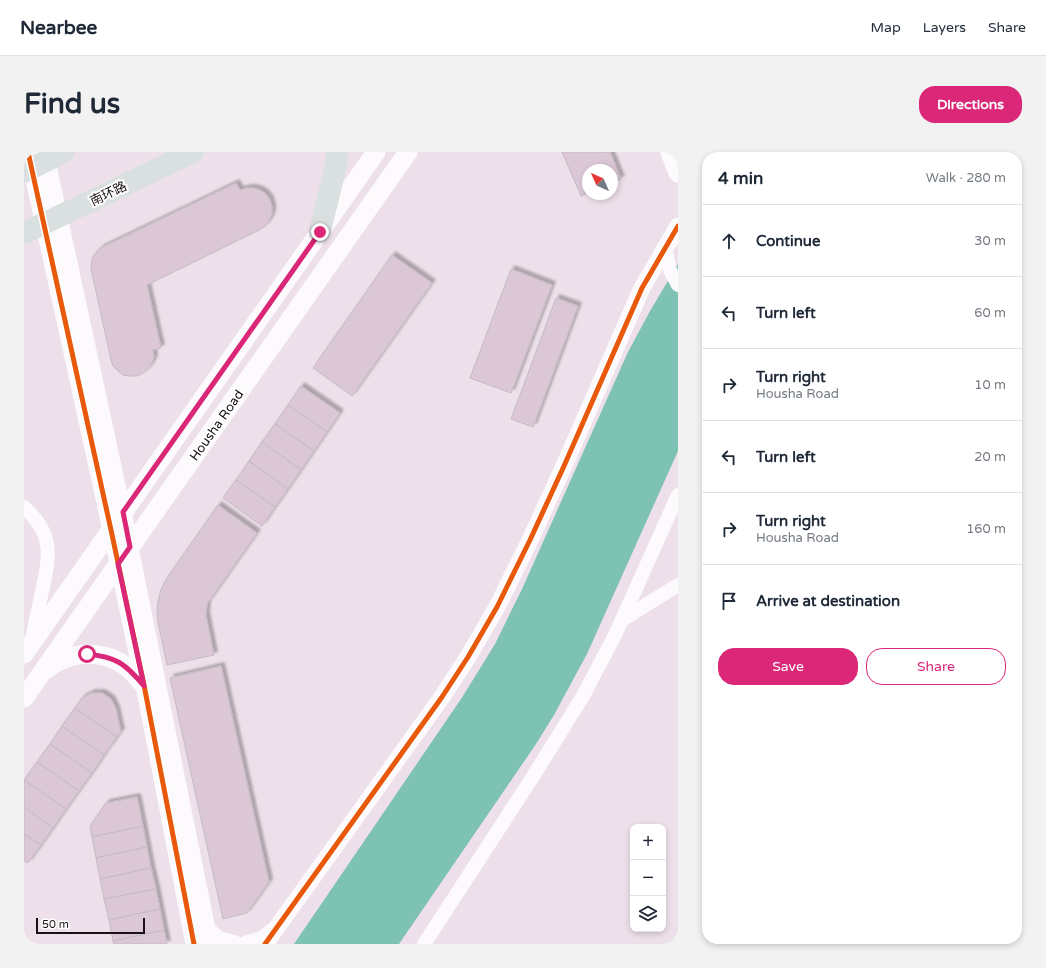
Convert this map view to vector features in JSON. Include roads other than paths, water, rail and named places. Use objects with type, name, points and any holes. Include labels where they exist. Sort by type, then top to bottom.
[{"type":"main road","name":"南环路","points":[[24,233],[193,152]]},
{"type":"main road","points":[[320,232],[336,165],[337,152]]},
{"type":"main road","name":"Housha Road","points":[[27,650],[376,152]]},
{"type":"main road","name":"Housha Road","points":[[24,698],[408,152]]},
{"type":"main road","points":[[670,152],[678,173]]},
{"type":"main road","points":[[41,674],[54,663],[70,656],[87,654],[104,656],[119,662],[133,672],[144,686]]},
{"type":"street","points":[[40,159],[111,530],[144,686],[194,944]]},
{"type":"street","points":[[52,220],[123,512],[209,938],[235,944]]},
{"type":"street","points":[[265,944],[442,697],[468,657],[497,607],[564,466],[642,288],[678,226]]},
{"type":"street","points":[[665,248],[670,270],[678,285]]},
{"type":"street","points":[[424,944],[532,778],[583,696],[616,635],[678,495]]},
{"type":"street","points":[[24,507],[42,528],[49,553],[47,568],[27,650]]},
{"type":"street","points":[[622,620],[678,585]]},
{"type":"street","points":[[246,944],[261,940],[275,930]]}]
